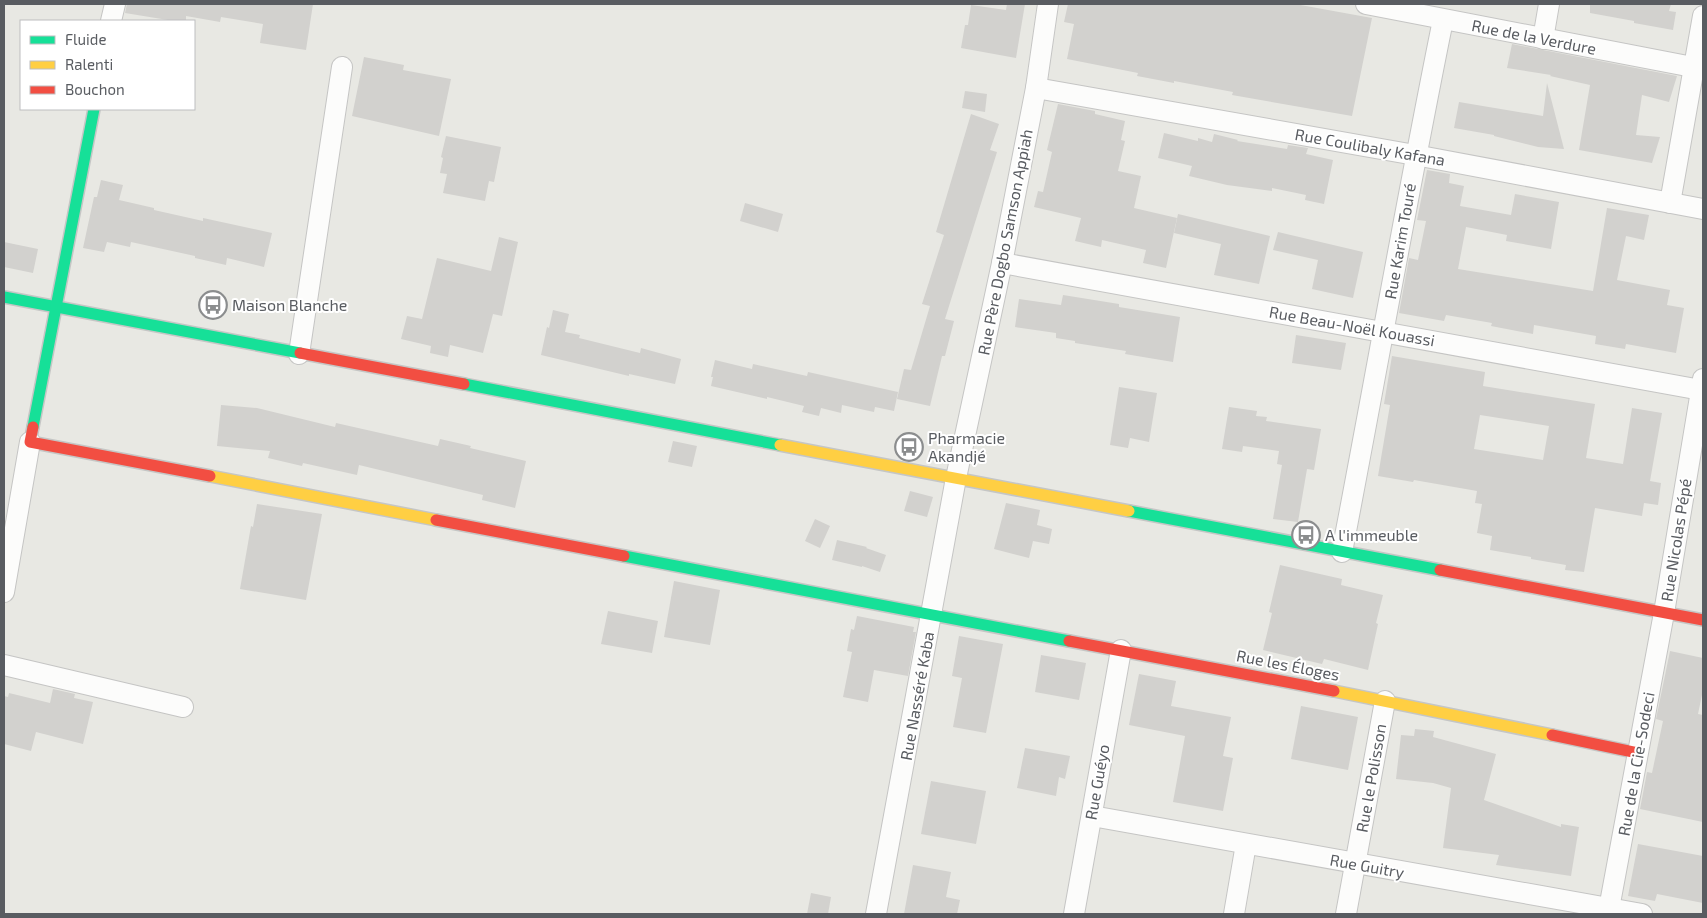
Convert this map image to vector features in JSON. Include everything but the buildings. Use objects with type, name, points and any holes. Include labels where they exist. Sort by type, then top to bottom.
[{"type":"street","points":[[112,20],[115,4]]},
{"type":"street","name":"Rue Père Dogbo Samson Appiah","points":[[956,478],[1002,262],[1036,88],[1048,4]]},
{"type":"street","name":"Rue de la Verdure","points":[[1373,4],[1443,20],[1698,68]]},
{"type":"street","points":[[1543,39],[1549,4]]},
{"type":"street","points":[[1670,203],[1698,68],[1703,16]]},
{"type":"street","name":"Rue Karim Touré","points":[[1342,552],[1384,332],[1415,155],[1443,20]]},
{"type":"street","points":[[299,354],[342,67]]},
{"type":"street","name":"Rue Coulibaly Kafana","points":[[1036,88],[1415,155],[1703,209]]},
{"type":"street","points":[[4,592],[55,307],[94,110]]},
{"type":"street","name":"Rue Beau-Noël Kouassi","points":[[1002,262],[1384,332],[1702,384]]},
{"type":"street","points":[[4,297],[1703,620]]},
{"type":"street","name":"Rue Nicolas Pépé","points":[[1664,613],[1702,384]]},
{"type":"street","name":"Rue les Éloges","points":[[30,442],[1385,700],[1638,753]]},
{"type":"street","name":"Rue Nasséré Kaba","points":[[876,914],[956,478]]},
{"type":"street","name":"Rue de la Cie-Sodeci","points":[[1609,911],[1664,613]]},
{"type":"street","name":"Rue Guéyo","points":[[1074,914],[1121,650]]},
{"type":"street","points":[[4,665],[183,706]]},
{"type":"street","name":"Rue le Polisson","points":[[1346,914],[1385,700]]},
{"type":"street","name":"Rue Guitry","points":[[1092,816],[1609,911],[1642,914]]},
{"type":"street","points":[[1234,914],[1246,844]]},
{"type":"traffic: fast","points":[[33,427],[94,110]]},
{"type":"traffic: fast","points":[[4,297],[300,353]]},
{"type":"traffic: fast","points":[[464,384],[780,445]]},
{"type":"traffic: fast","points":[[1129,511],[1440,570]]},
{"type":"traffic: fast","points":[[624,556],[1069,641]]},
{"type":"traffic: slow","points":[[780,445],[1129,511]]},
{"type":"traffic: slow","points":[[210,476],[436,520]]},
{"type":"traffic: slow","points":[[1334,691],[1552,735]]},
{"type":"traffic: jam","points":[[300,353],[464,384]]},
{"type":"traffic: jam","points":[[33,427],[30,442],[210,476]]},
{"type":"traffic: jam","points":[[436,520],[624,556]]},
{"type":"traffic: jam","points":[[1440,570],[1703,620]]},
{"type":"traffic: jam","points":[[1069,641],[1334,691]]},
{"type":"traffic: jam","points":[[1552,735],[1638,753]]},
{"type":"place","name":"Maison Blanche","points":[[213,305]]},
{"type":"place","name":"Pharmacie Akandjé","points":[[909,447]]},
{"type":"place","name":"A l'immeuble","points":[[1306,535]]}]
